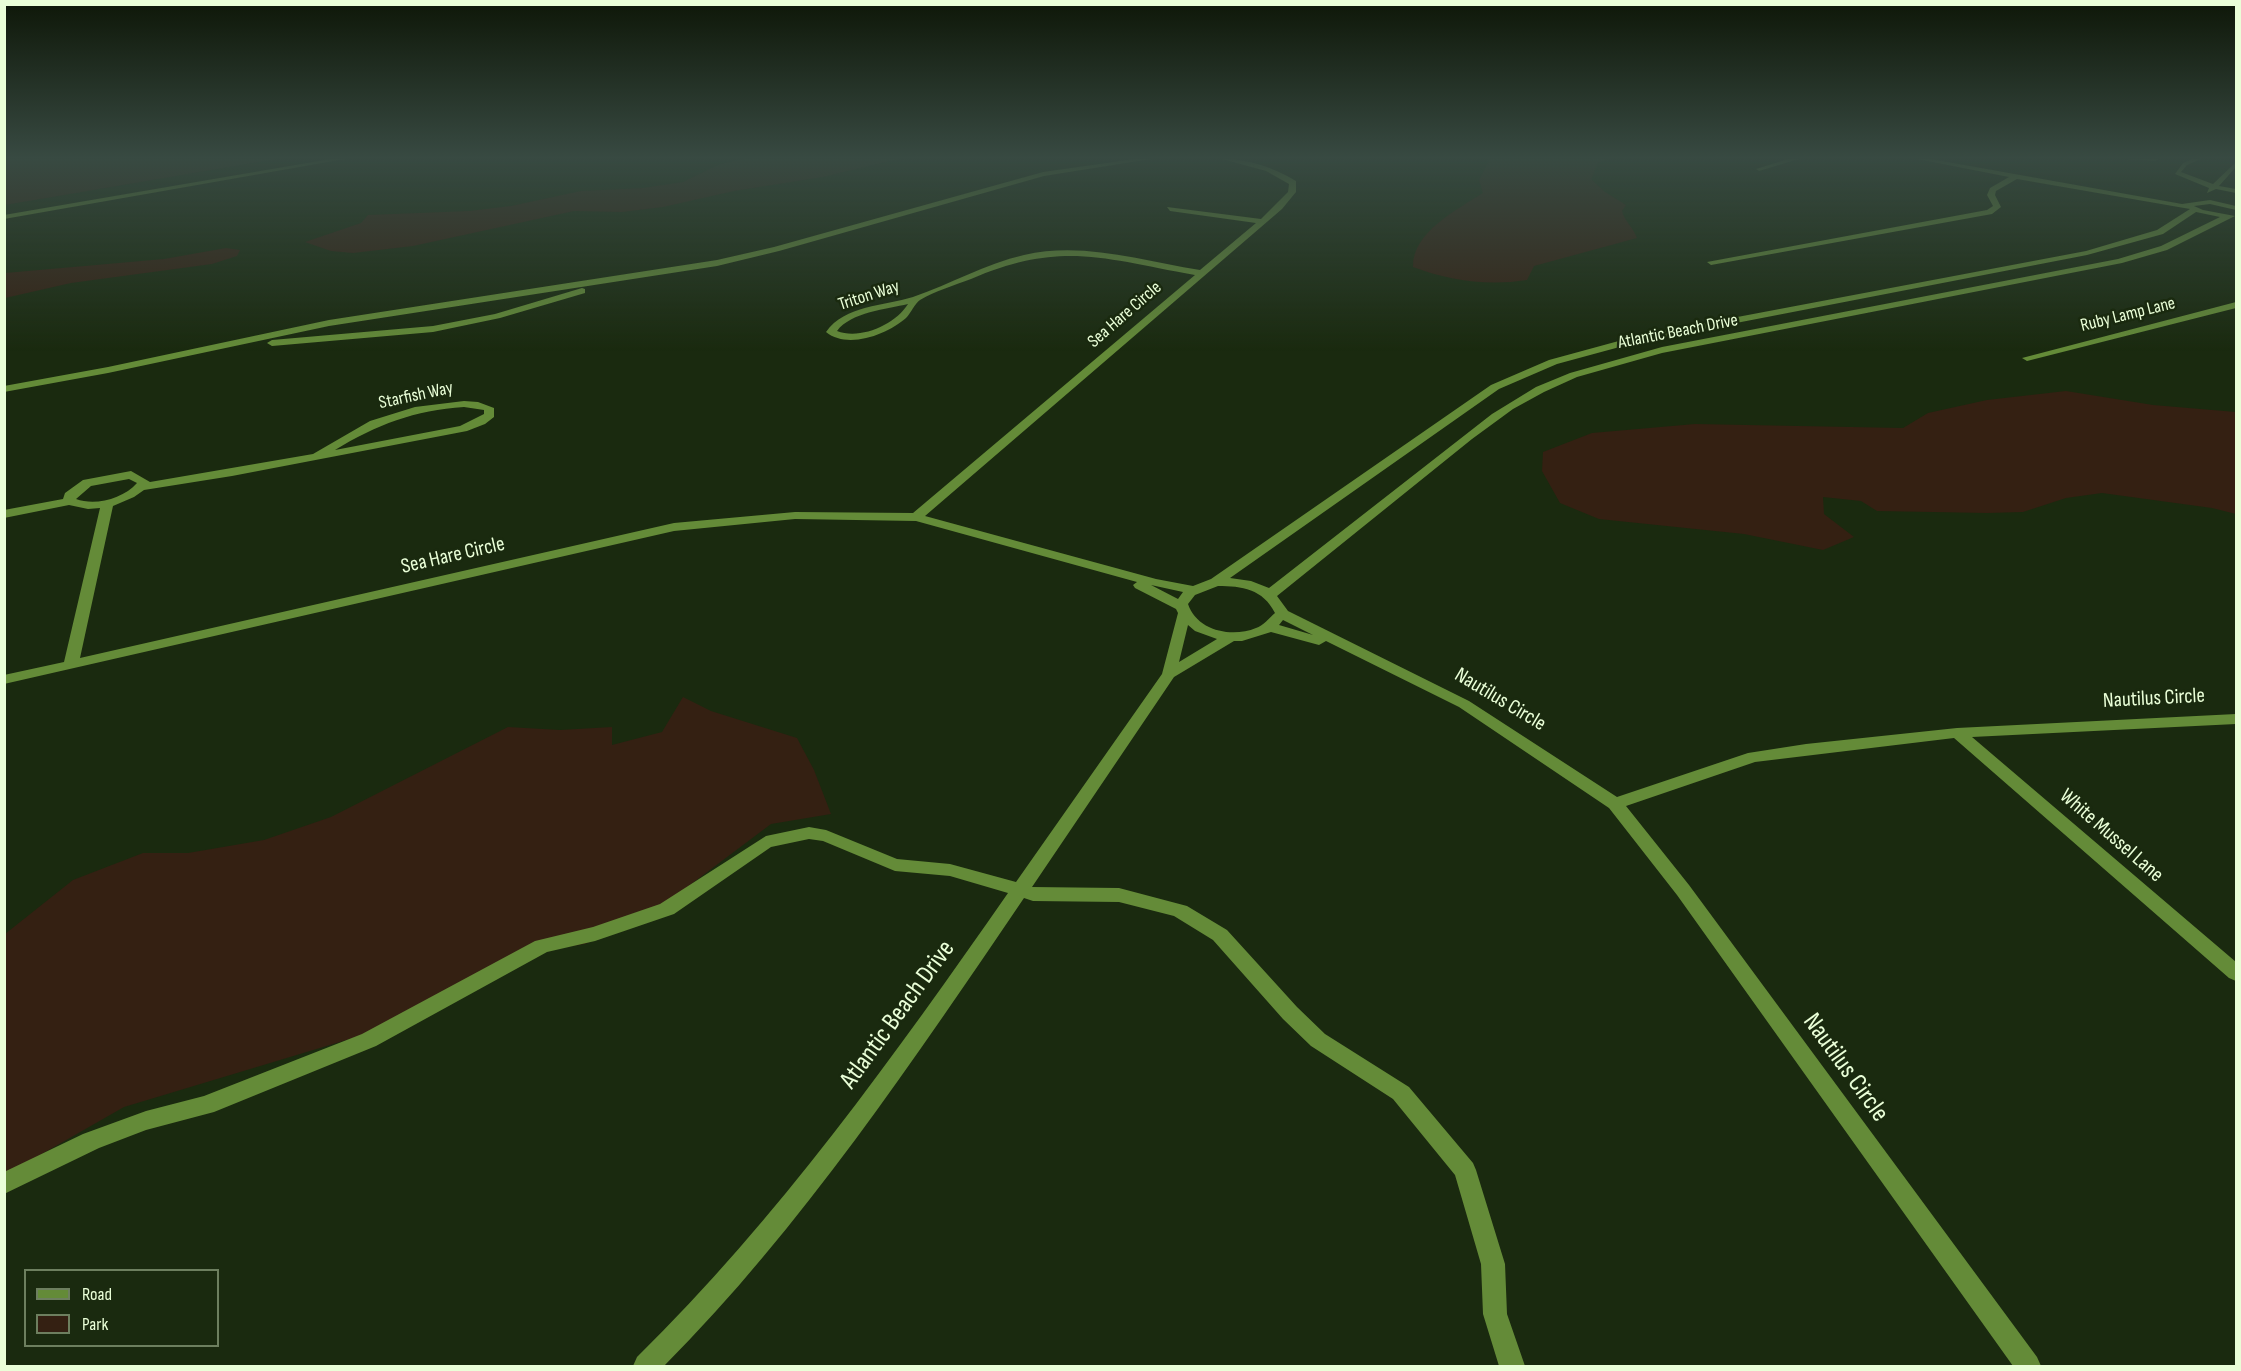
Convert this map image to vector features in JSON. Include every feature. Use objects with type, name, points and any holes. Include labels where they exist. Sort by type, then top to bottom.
[{"type":"street","points":[[4,388],[351,319],[619,280],[767,252],[870,223]]},
{"type":"street","name":"Sea Hare Circle","points":[[916,517],[1258,223]]},
{"type":"street","points":[[1711,262],[1928,223]]},
{"type":"street","name":"Atlantic Beach Drive","points":[[1271,594],[1334,541],[1463,425],[1495,387],[1521,374],[1577,354],[1637,339],[2071,257],[2133,242],[2160,232],[2170,223]]},
{"type":"street","name":"Atlantic Beach Drive","points":[[1216,582],[1463,425],[1546,387],[1612,362],[1662,350],[2097,265],[2164,249],[2218,223]]},
{"type":"street","name":"Triton Way","points":[[915,299],[912,307],[905,314],[874,332],[845,338],[831,332],[836,324],[854,316],[915,299],[1000,265],[1048,252],[1079,253],[1201,273]]},
{"type":"street","points":[[2071,257],[2097,265]]},
{"type":"street","points":[[164,358],[280,342],[455,326],[619,280]]},
{"type":"street","points":[[1872,295],[1895,305]]},
{"type":"street","name":"Ruby Lamp Lane","points":[[2027,358],[2236,305]]},
{"type":"street","points":[[2223,308],[2236,313]]},
{"type":"street","points":[[1637,339],[1662,350]]},
{"type":"street","name":"Starfish Way","points":[[4,514],[70,501],[84,505],[108,502],[134,493],[141,487],[317,456],[463,429],[490,415],[489,408],[468,404],[399,415],[357,432],[317,456]]},
{"type":"street","points":[[70,501],[69,496],[76,489],[102,478],[131,475],[140,477],[144,482],[141,487]]},
{"type":"street","points":[[71,665],[108,502]]},
{"type":"street","name":"Sea Hare Circle","points":[[4,680],[674,527],[738,517],[866,513],[916,517],[998,538],[1124,577],[1191,590]]},
{"type":"street","name":"Sea Hare Circle","points":[[1124,577],[1182,610],[1200,630],[1230,637]]},
{"type":"street","points":[[1191,590],[1216,582],[1246,584],[1271,594],[1278,602],[1282,614],[1271,627],[1253,634],[1230,637]]},
{"type":"street","name":"Atlantic Beach Drive","points":[[646,1366],[678,1336],[794,1200],[904,1057],[1169,674],[1184,598],[1191,590]]},
{"type":"street","name":"Nautilus Circle","points":[[1282,614],[1353,651],[1409,675],[1464,705],[1532,747],[1615,804],[1683,890],[2028,1366]]},
{"type":"street","name":"Nautilus Circle","points":[[1271,627],[1353,651]]},
{"type":"street","name":"Atlantic Beach Drive","points":[[1169,674],[1230,637]]},
{"type":"street","name":"Nautilus Circle","points":[[1615,804],[1754,757],[1957,733],[2236,719]]},
{"type":"street","name":"White Mussel Lane","points":[[1957,733],[2236,973]]},
{"type":"street","points":[[4,1184],[91,1141],[146,1121],[206,1105],[369,1040],[542,946],[595,934],[667,909],[753,848],[773,839],[808,833],[826,836],[895,865],[950,870],[1045,895],[1119,895],[1163,906],[1192,917],[1220,935],[1290,1013],[1318,1040],[1401,1094],[1465,1170],[1491,1255],[1495,1314],[1512,1366]]},
{"type":"green space","points":[[361,223],[519,223],[413,246],[353,253],[331,251],[305,242]]},
{"type":"green space","points":[[1438,223],[1628,223],[1637,238],[1534,266],[1527,280],[1469,281],[1441,276],[1413,267],[1420,243]]},
{"type":"green space","points":[[226,248],[240,250],[237,256],[212,264],[71,283],[5,298],[5,273],[164,259]]},
{"type":"green space","points":[[2066,391],[2153,405],[2236,412],[2236,514],[2212,508],[2102,493],[2066,498],[2023,512],[1987,513],[1877,511],[1861,501],[1823,497],[1824,514],[1854,537],[1823,550],[1744,534],[1599,519],[1560,503],[1542,471],[1543,452],[1592,433],[1695,424],[1903,428],[1928,413],[1987,400]]},
{"type":"green space","points":[[683,697],[711,711],[797,738],[814,770],[831,814],[771,824],[650,915],[585,944],[515,955],[363,1035],[124,1107],[5,1175],[5,934],[73,880],[143,853],[188,853],[264,840],[331,817],[508,727],[560,730],[612,727],[612,745],[662,732]]}]
